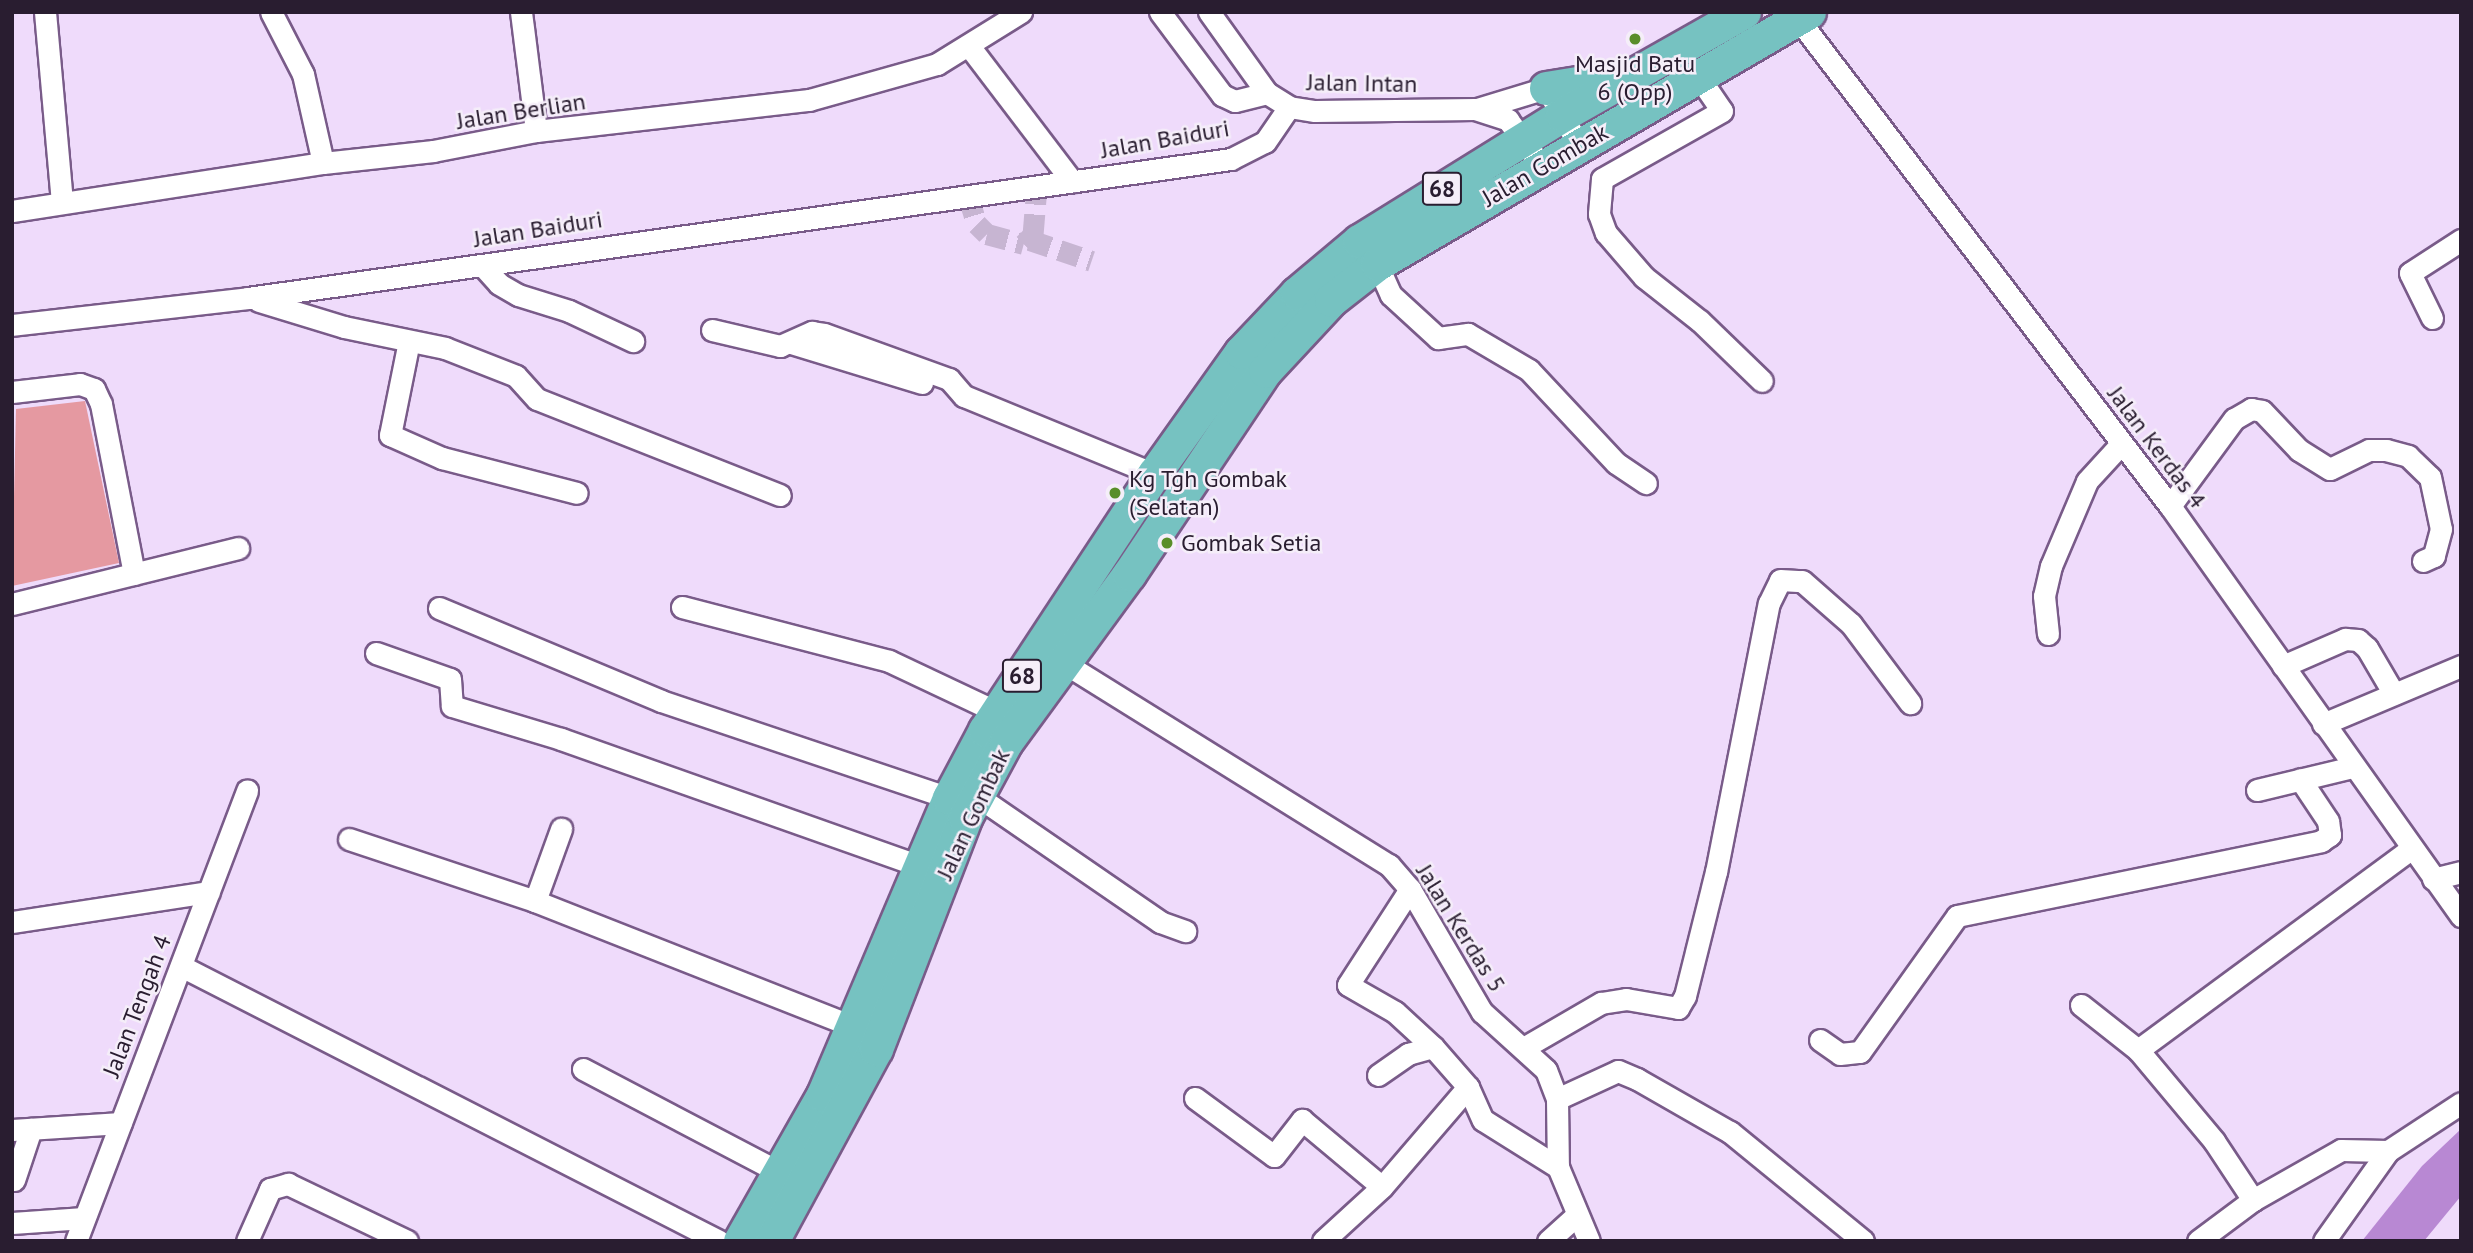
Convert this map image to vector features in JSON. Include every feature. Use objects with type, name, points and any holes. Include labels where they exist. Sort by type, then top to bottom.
[{"type":"main road","name":"Jalan Gombak","points":[[772,1241],[876,1049],[963,797],[997,712],[1154,474],[1241,352],[1297,293],[1359,241],[1525,138],[1554,102],[1637,73],[1744,12]]},
{"type":"main road","name":"Jalan Gombak","points":[[740,1241],[781,1173],[853,1026],[920,866],[963,797],[1064,663],[1265,371],[1331,300],[1377,264],[1803,16]]},
{"type":"street","points":[[45,12],[62,202]]},
{"type":"street","points":[[271,12],[303,75],[323,163]]},
{"type":"street","points":[[521,12],[536,131]]},
{"type":"street","name":"Jalan Berlian","points":[[12,211],[323,163],[433,151],[536,131],[808,100],[937,64],[1021,12]]},
{"type":"street","points":[[1160,12],[1222,95],[1235,101],[1267,93]]},
{"type":"street","name":"Jalan Intan","points":[[1209,12],[1267,93],[1289,107],[1315,111],[1475,109],[1554,102]]},
{"type":"street","name":"Jalan Kerdas 4","points":[[1803,16],[2169,506],[2461,916]]},
{"type":"street","name":"Jalan Baiduri","points":[[969,46],[1072,181]]},
{"type":"street","points":[[1698,76],[1721,111],[1602,179],[1599,214],[1606,233],[1644,277],[1700,321],[1762,381]]},
{"type":"street","points":[[1554,102],[1579,145]]},
{"type":"street","name":"Jalan Baiduri","points":[[12,325],[248,298],[1231,159],[1265,142],[1289,107]]},
{"type":"street","name":"Jalan Intan","points":[[1475,109],[1508,120],[1525,138],[1542,166]]},
{"type":"street","points":[[2432,318],[2410,273],[2461,240]]},
{"type":"street","points":[[1377,264],[1391,295],[1438,338],[1468,334],[1529,370],[1583,430],[1646,483]]},
{"type":"street","points":[[482,265],[499,284],[518,295],[569,311],[633,341]]},
{"type":"street","points":[[248,298],[445,348],[516,376],[537,399],[780,495]]},
{"type":"street","points":[[712,330],[780,346],[812,332],[824,334],[949,379],[964,396],[1154,474]]},
{"type":"street","points":[[409,341],[390,435],[442,458],[577,493]]},
{"type":"street","points":[[12,392],[80,383],[94,389],[101,404],[134,574]]},
{"type":"street","points":[[2169,506],[2234,419],[2251,408],[2262,411],[2299,450],[2330,469],[2369,450],[2386,450],[2408,456],[2430,477],[2441,529],[2434,556],[2423,561]]},
{"type":"street","points":[[2048,634],[2044,596],[2051,566],[2087,481],[2121,444]]},
{"type":"street","points":[[12,604],[239,548]]},
{"type":"street","points":[[1525,1047],[1601,1003],[1626,999],[1678,1008],[1685,996],[1716,872],[1769,603],[1780,580],[1802,581],[1851,624],[1910,703]]},
{"type":"street","points":[[682,607],[889,662],[997,712]]},
{"type":"street","points":[[439,608],[661,701],[963,797],[1160,922],[1185,931]]},
{"type":"street","points":[[2283,666],[2345,639],[2358,640],[2393,694]]},
{"type":"street","points":[[376,653],[450,679],[452,706],[561,739],[920,866]]},
{"type":"street","name":"Jalan Kerdas 5","points":[[1064,663],[1359,843],[1390,865],[1410,888],[1482,1012],[1525,1047],[1546,1070],[1557,1099],[1558,1167],[1576,1216],[1589,1241]]},
{"type":"street","points":[[2323,724],[2461,666]]},
{"type":"street","points":[[2257,790],[2353,767]]},
{"type":"street","points":[[1820,1040],[1840,1054],[1860,1052],[1957,916],[2321,841],[2330,835],[2328,821],[2301,779]]},
{"type":"street","name":"Jalan Tengah 4","points":[[76,1241],[247,790]]},
{"type":"street","points":[[535,901],[561,830]]},
{"type":"street","points":[[349,839],[535,901],[853,1026]]},
{"type":"street","points":[[2138,1050],[2411,849]]},
{"type":"street","points":[[2433,879],[2461,872]]},
{"type":"street","points":[[1410,888],[1348,985],[1395,1012],[1433,1047],[1468,1087],[1483,1120],[1558,1167]]},
{"type":"street","points":[[12,922],[209,892]]},
{"type":"street","points":[[181,967],[719,1241]]},
{"type":"street","points":[[2081,1005],[2138,1050],[2214,1141],[2253,1200]]},
{"type":"street","points":[[1378,1075],[1408,1054],[1433,1047]]},
{"type":"street","points":[[583,1069],[781,1173]]},
{"type":"street","points":[[1557,1099],[1618,1071],[1637,1079],[1730,1132],[1863,1241]]},
{"type":"street","points":[[1323,1241],[1382,1187],[1468,1087]]},
{"type":"street","points":[[1195,1098],[1274,1156],[1302,1120],[1382,1187]]},
{"type":"street","points":[[2324,1241],[2388,1151],[2461,1103]]},
{"type":"street","points":[[14,1180],[22,1129],[121,1123]]},
{"type":"street","points":[[2198,1241],[2253,1200],[2341,1150],[2388,1151]]},
{"type":"street","points":[[247,1241],[270,1189],[288,1184],[407,1241]]},
{"type":"street","points":[[1551,1239],[1576,1216]]},
{"type":"street","points":[[12,1223],[85,1218]]},
{"type":"shaded area","points":[[85,401],[119,563],[12,586],[16,409]]},
{"type":"shaded area","points":[[2461,1129],[2461,1196],[2424,1241],[2362,1241],[2422,1166]]},
{"type":"tunnel","points":[[968,195],[977,224],[987,234],[1024,244],[1033,235],[1037,186]]},
{"type":"tunnel","points":[[1030,240],[1092,261]]},
{"type":"place","name":"Masjid Batu 6 (Opp)","points":[[1635,39]]},
{"type":"place","name":"Kg Tgh Gombak (Selatan)","points":[[1115,493]]},
{"type":"place","name":"Gombak Setia","points":[[1167,543]]}]
